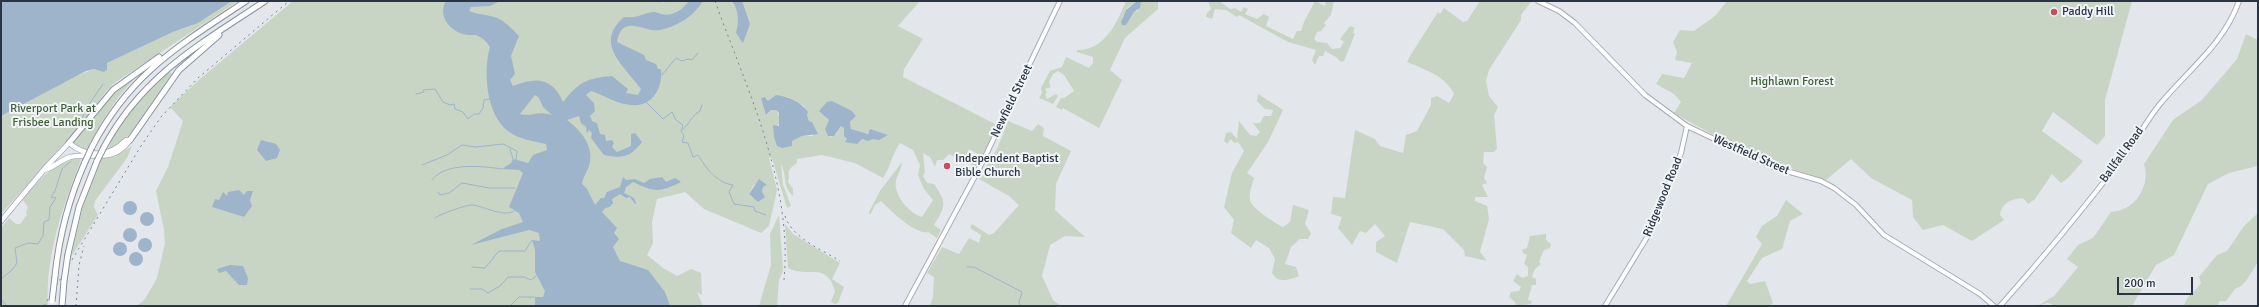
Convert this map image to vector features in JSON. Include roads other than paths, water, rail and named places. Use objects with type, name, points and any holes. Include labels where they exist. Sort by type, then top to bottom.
[{"type":"highway","points":[[52,304],[55,276],[65,221],[85,162],[110,116],[132,86],[158,61],[246,1]]},
{"type":"highway","points":[[130,140],[180,67],[264,1]]},
{"type":"highway","points":[[62,306],[68,254],[79,207],[104,147],[129,108],[156,78],[184,56],[256,7]]},
{"type":"highway","points":[[69,143],[119,85],[169,50],[181,45]]},
{"type":"main road","name":"Newfield Street","points":[[905,306],[983,161],[1060,1]]},
{"type":"main road","name":"Westfield Street","points":[[1538,1],[1559,11],[1576,23],[1645,95],[1687,126],[1773,167],[1821,182],[1834,188],[1853,202],[1884,235],[1980,294],[1994,306]]},
{"type":"main road","name":"Ballfall Road","points":[[2000,306],[2051,247],[2124,155],[2146,121],[2209,52],[2228,24],[2239,1]]},
{"type":"main road","name":"Ridgewood Road","points":[[1605,306],[1649,234],[1681,153],[1687,126]]},
{"type":"main road","points":[[1,222],[69,143],[83,152],[106,152],[115,150],[126,140],[130,140]]},
{"type":"main road","points":[[45,170],[67,158],[112,155],[121,150],[130,140]]},
{"type":"main road","points":[[63,150],[67,158]]},
{"type":"water","points":[[1,1],[232,1],[198,23],[173,32],[107,63],[107,70],[104,72],[94,69],[86,71],[1,116]]},
{"type":"water","points":[[446,1],[500,1],[490,6],[471,7],[469,11],[499,19],[506,23],[519,36],[511,56],[515,74],[510,80],[513,86],[529,81],[542,81],[554,88],[563,102],[584,82],[596,78],[612,76],[628,89],[626,93],[638,95],[641,89],[620,63],[612,46],[611,36],[615,27],[624,17],[633,17],[655,12],[665,15],[673,14],[680,10],[689,1],[703,1],[690,16],[673,26],[660,30],[654,30],[629,26],[624,28],[620,33],[617,42],[644,55],[646,60],[656,64],[658,69],[661,69],[658,89],[651,99],[646,103],[639,105],[627,105],[591,91],[586,95],[594,103],[595,111],[590,116],[592,121],[597,123],[600,134],[605,135],[606,141],[612,140],[614,143],[612,147],[617,152],[631,146],[631,134],[635,133],[642,142],[634,151],[621,157],[604,155],[591,138],[592,133],[589,130],[587,133],[586,127],[581,123],[579,116],[567,120],[582,134],[586,140],[590,152],[589,166],[582,184],[587,189],[595,205],[601,198],[604,198],[607,192],[620,187],[623,177],[626,180],[635,179],[644,183],[650,179],[662,177],[666,182],[675,178],[681,182],[667,188],[657,190],[646,188],[633,182],[626,187],[624,193],[634,198],[635,204],[630,197],[626,198],[620,194],[612,199],[613,203],[610,207],[605,208],[602,212],[617,228],[614,233],[619,239],[613,247],[620,261],[648,270],[665,292],[670,306],[535,306],[535,297],[543,297],[545,291],[535,272],[535,250],[532,240],[540,241],[539,233],[529,230],[471,245],[502,229],[523,222],[519,213],[509,207],[523,173],[519,170],[502,169],[511,163],[513,159],[528,163],[533,155],[547,150],[546,144],[516,136],[501,124],[495,114],[488,92],[487,68],[490,47],[484,40],[476,35],[464,34],[452,28],[445,19],[443,7]],"holes":[[[535,95],[539,98],[543,107],[552,115],[543,113],[528,115],[520,114]]]},
{"type":"water","points":[[732,1],[742,1],[750,24],[743,43],[736,33],[738,16]]},
{"type":"water","points":[[1137,1],[1141,1],[1140,8],[1134,12],[1126,25],[1122,25],[1121,22],[1126,10]]},
{"type":"water","points":[[776,95],[790,98],[805,108],[808,112],[807,115],[809,121],[812,122],[818,134],[802,136],[792,141],[792,146],[782,148],[777,146],[774,137],[773,125],[779,126],[779,113],[776,110],[771,110],[766,115],[761,98],[765,97],[768,101]]},
{"type":"water","points":[[832,101],[852,111],[856,116],[850,122],[851,129],[868,134],[870,129],[888,135],[879,140],[873,139],[868,141],[862,139],[857,144],[845,142],[847,139],[844,136],[844,128],[841,126],[834,136],[828,136],[825,129],[829,120],[819,111],[827,102]]},
{"type":"water","points":[[261,140],[276,144],[280,150],[277,158],[266,161],[257,150]]},
{"type":"water","points":[[759,179],[767,185],[763,187],[762,192],[765,197],[758,202],[749,194]]},
{"type":"water","points":[[239,190],[244,195],[247,191],[253,191],[250,200],[252,206],[244,217],[212,207],[215,199],[219,200],[223,192],[227,196],[228,192]]},
{"type":"water","points":[[130,201],[135,203],[137,208],[135,213],[130,215],[125,213],[123,208],[125,203]]},
{"type":"water","points":[[147,212],[152,214],[154,219],[152,224],[147,226],[142,224],[140,219],[142,214]]},
{"type":"water","points":[[130,228],[135,230],[137,235],[135,240],[130,242],[125,240],[123,235],[125,230]]},
{"type":"water","points":[[145,238],[150,240],[152,245],[150,250],[145,252],[140,250],[138,245],[140,240]]},
{"type":"water","points":[[120,242],[125,244],[127,249],[125,254],[120,256],[115,254],[113,249],[115,244]]},
{"type":"water","points":[[136,252],[141,254],[143,259],[141,264],[136,266],[131,264],[129,259],[131,254]]},
{"type":"water","points":[[230,265],[243,266],[248,278],[247,285],[239,285],[226,271],[219,273],[217,269]]},
{"type":"waterway","points":[[662,75],[676,58],[682,61],[688,59],[692,60],[698,53]]},
{"type":"waterway","points":[[82,120],[84,112],[103,84]]},
{"type":"waterway","points":[[416,94],[424,92],[423,90],[435,89],[443,102],[450,105],[454,104],[455,109],[463,112],[468,119],[474,114],[479,114],[483,108],[484,100],[490,99]]},
{"type":"waterway","points":[[646,102],[663,119],[672,112],[676,120],[683,125],[681,131],[684,136],[682,142],[688,143],[693,157],[698,155],[712,174],[727,184],[733,185],[729,192],[734,204],[754,207],[755,211],[766,215]]},
{"type":"waterway","points":[[682,130],[700,111],[702,105]]},
{"type":"waterway","points":[[422,165],[447,155],[462,145],[476,147],[503,144],[517,151],[516,160]]},
{"type":"waterway","points":[[510,149],[513,159]]},
{"type":"waterway","points":[[1,279],[13,269],[17,263],[15,248],[28,243],[38,244],[43,236],[44,222],[49,220],[50,207],[56,198],[51,197],[55,191],[62,169],[71,161]]},
{"type":"waterway","points":[[432,180],[438,174],[455,168],[474,166],[502,169]]},
{"type":"waterway","points":[[438,192],[440,195],[449,193],[462,183],[489,188],[515,188]]},
{"type":"waterway","points":[[435,218],[442,214],[470,205],[501,213],[515,210]]},
{"type":"waterway","points":[[472,267],[485,268],[499,251],[525,251],[532,240]]},
{"type":"waterway","points":[[967,267],[974,267],[1022,292],[1019,302],[1020,306]]},
{"type":"waterway","points":[[470,289],[482,289],[488,293],[500,286],[508,277],[524,277],[531,280],[536,276]]},
{"type":"waterway","points":[[510,306],[519,297],[535,297]]},
{"type":"waterway","points":[[1,299],[7,306]]},
{"type":"railway","points":[[44,306],[141,146],[161,117],[198,78],[289,1]]},
{"type":"railway","points":[[715,1],[753,103],[775,173],[782,208],[785,244],[784,280]]},
{"type":"railway","points":[[785,216],[789,224],[800,237],[840,261]]},
{"type":"railway","points":[[76,306],[79,265],[84,246]]},
{"type":"place","name":"Paddy Hill","points":[[2054,12]]},
{"type":"place","name":"Independent Baptist Bible Church","points":[[947,166]]},
{"type":"park label","name":"Highlawn Forest","points":[[1792,82]]},
{"type":"park label","name":"Riverport Park at Frisbee Landing","points":[[53,116]]}]
